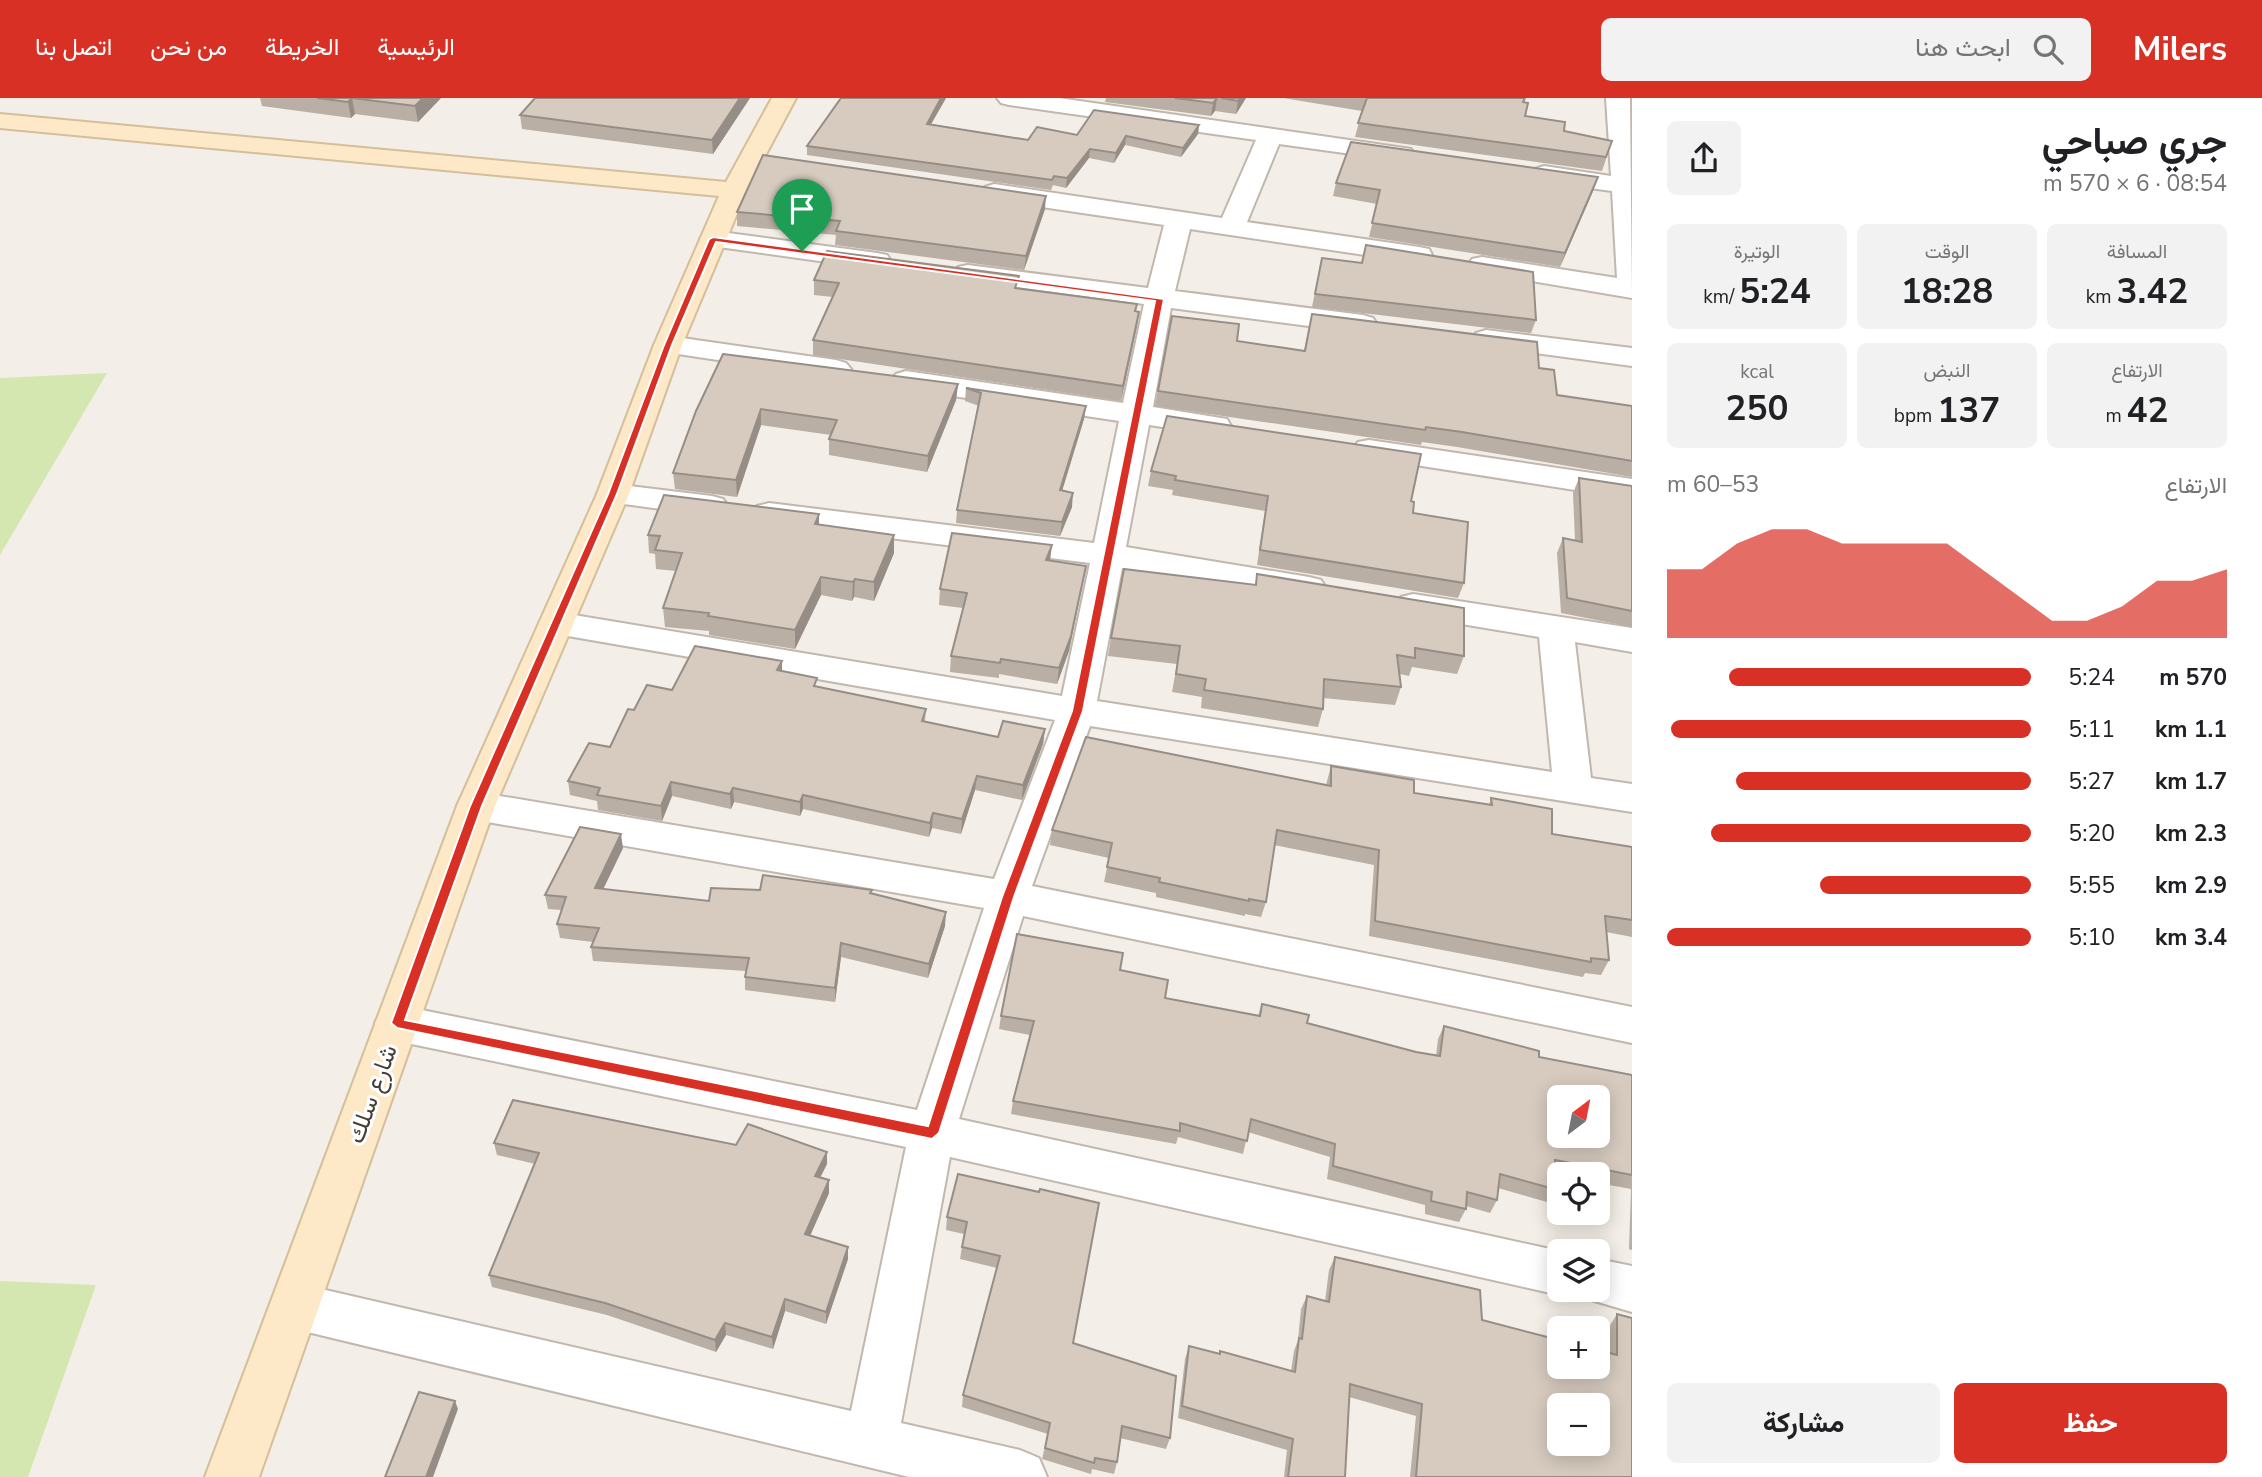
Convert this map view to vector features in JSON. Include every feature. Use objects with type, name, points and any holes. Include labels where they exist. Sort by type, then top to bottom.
[{"type":"street","name":"شارع سلك","points":[[232,1477],[476,806],[612,494],[668,345],[734,190],[767,158],[784,98]]},
{"type":"street","points":[[1009,98],[1087,104],[1270,136],[1420,157]]},
{"type":"street","points":[[973,189],[1232,226],[1632,289],[1629,186],[1618,98]]},
{"type":"street","points":[[0,121],[734,190]]},
{"type":"street","points":[[1232,226],[1270,136]]},
{"type":"street","points":[[1516,170],[1629,186]]},
{"type":"street","points":[[871,1440],[932,1133],[1008,897],[1077,711],[1159,299],[1179,219]]},
{"type":"street","points":[[713,239],[902,264]]},
{"type":"street","points":[[943,270],[1389,327]]},
{"type":"street","points":[[1457,336],[1632,357]]},
{"type":"street","points":[[668,345],[1246,431]]},
{"type":"street","points":[[1343,445],[1632,489]]},
{"type":"street","points":[[612,494],[1108,555],[1339,593]]},
{"type":"street","points":[[1380,600],[1632,640]]},
{"type":"street","points":[[556,623],[1077,711],[1632,798]]},
{"type":"street","points":[[1556,629],[1573,789]]},
{"type":"street","points":[[476,806],[1008,897],[1632,1025]]},
{"type":"street","points":[[397,1023],[932,1133],[1547,1270]]},
{"type":"street","points":[[1610,1284],[1632,1289]]},
{"type":"street","points":[[295,1306],[1020,1477]]},
{"type":"green space","points":[[107,373],[0,555],[0,378]]},
{"type":"green space","points":[[0,1281],[96,1285],[28,1477],[0,1477]]},
{"type":"building","points":[[317,98],[352,98],[348,102]]},
{"type":"building","points":[[352,98],[423,98],[415,106]]},
{"type":"building","points":[[535,98],[740,98],[712,140],[520,115]]},
{"type":"building","points":[[841,98],[941,98],[927,124],[1028,140],[1037,127],[1077,135],[1094,110],[1199,125],[1183,148],[1126,136],[1116,153],[1090,149],[1067,178],[1054,176],[1052,180],[807,146]]},
{"type":"building","points":[[1175,98],[1217,98],[1213,103]]},
{"type":"building","points":[[1367,98],[1525,98],[1523,102],[1528,103],[1525,116],[1565,122],[1564,131],[1612,141],[1606,157],[1358,123]]},
{"type":"building","points":[[1351,142],[1598,177],[1565,253],[1372,223],[1380,190],[1336,183]]},
{"type":"building","points":[[763,155],[1046,196],[1026,256],[836,231],[840,221],[737,212]]},
{"type":"building","points":[[1366,245],[1533,272],[1536,320],[1315,294],[1322,258],[1362,263]]},
{"type":"building","points":[[827,251],[1019,276],[1015,288],[1137,304],[1135,311],[1139,312],[1123,386],[813,340],[839,283],[814,280]]},
{"type":"building","points":[[1312,314],[1537,342],[1539,368],[1554,370],[1557,395],[1632,406],[1632,461],[1462,432],[1426,427],[1425,430],[1158,391],[1172,316],[1239,324],[1237,341],[1305,351]]},
{"type":"building","points":[[723,354],[958,384],[928,456],[829,439],[837,420],[761,409],[736,480],[673,473],[696,411]]},
{"type":"building","points":[[966,388],[1086,406],[1060,490],[1073,493],[1062,522],[957,510],[981,393]]},
{"type":"building","points":[[1167,416],[1421,454],[1411,501],[1414,502],[1413,513],[1468,522],[1464,583],[1260,550],[1268,496],[1175,480],[1176,476],[1151,471]]},
{"type":"building","points":[[1579,478],[1632,486],[1632,611],[1567,598],[1563,538],[1582,542]]},
{"type":"building","points":[[664,495],[819,514],[815,524],[894,535],[874,582],[821,577],[795,630],[708,616],[709,613],[663,608],[682,553],[655,550],[660,536],[648,535]]},
{"type":"building","points":[[952,533],[1052,545],[1046,560],[1086,566],[1071,636],[1059,668],[1001,659],[1000,663],[951,656],[967,593],[940,589]]},
{"type":"building","points":[[1124,569],[1256,585],[1257,574],[1464,608],[1464,656],[1415,648],[1415,658],[1397,655],[1401,687],[1324,679],[1323,709],[1204,690],[1206,679],[1176,674],[1180,646],[1111,638]]},
{"type":"building","points":[[695,646],[782,661],[777,670],[817,678],[814,686],[926,709],[922,721],[998,737],[1003,721],[1045,729],[1023,785],[977,776],[962,819],[933,813],[930,823],[803,795],[800,802],[733,788],[730,794],[671,782],[661,806],[597,795],[600,788],[568,781],[589,743],[610,747],[628,709],[634,710],[647,685],[672,690]]},
{"type":"building","points":[[1086,737],[1331,786],[1331,766],[1414,780],[1414,793],[1492,805],[1491,798],[1552,809],[1552,834],[1632,847],[1632,920],[1605,916],[1609,960],[1591,958],[1591,962],[1375,921],[1379,850],[1277,830],[1266,902],[1249,901],[1159,882],[1160,878],[1107,867],[1112,843],[1052,830]]},
{"type":"building","points":[[580,827],[621,834],[595,888],[709,901],[711,888],[760,890],[763,875],[872,890],[870,893],[946,912],[929,964],[841,943],[835,988],[745,977],[749,958],[591,947],[599,928],[557,924],[566,897],[545,895]]},
{"type":"building","points":[[1017,934],[1123,953],[1120,970],[1168,980],[1165,998],[1260,1016],[1262,1004],[1309,1015],[1307,1023],[1440,1056],[1444,1026],[1539,1051],[1539,1057],[1632,1075],[1632,1175],[1610,1171],[1610,1162],[1555,1160],[1547,1162],[1547,1187],[1500,1174],[1497,1200],[1467,1192],[1466,1209],[1431,1201],[1432,1192],[1333,1166],[1335,1144],[1251,1119],[1247,1141],[1180,1123],[1180,1131],[1013,1101],[1034,1021],[1001,1016]]},
{"type":"building","points":[[513,1100],[736,1145],[748,1124],[827,1152],[815,1176],[829,1180],[805,1234],[848,1247],[826,1312],[785,1299],[772,1337],[725,1323],[715,1340],[605,1303],[489,1275],[539,1153],[494,1143]]},
{"type":"building","points":[[958,1174],[1099,1203],[1073,1343],[1176,1376],[1170,1438],[1122,1426],[1117,1462],[1095,1458],[1094,1463],[1045,1448],[1050,1423],[963,1395],[1000,1256],[962,1247],[967,1222],[947,1217]]},
{"type":"building","points":[[1335,1257],[1480,1290],[1482,1320],[1547,1337],[1547,1379],[1610,1379],[1610,1353],[1617,1355],[1617,1314],[1632,1318],[1632,1477],[1416,1477],[1422,1404],[1350,1384],[1345,1477],[1288,1477],[1293,1439],[1182,1406],[1189,1346],[1220,1354],[1220,1351],[1295,1372],[1307,1296],[1329,1302]]},
{"type":"building","points":[[419,1392],[455,1401],[426,1477],[385,1477]]},
{"type":"route","points":[[713,239],[802,251],[1159,299],[1077,711],[1008,897],[932,1133],[397,1023],[476,806],[612,494],[668,345],[713,239]]}]
